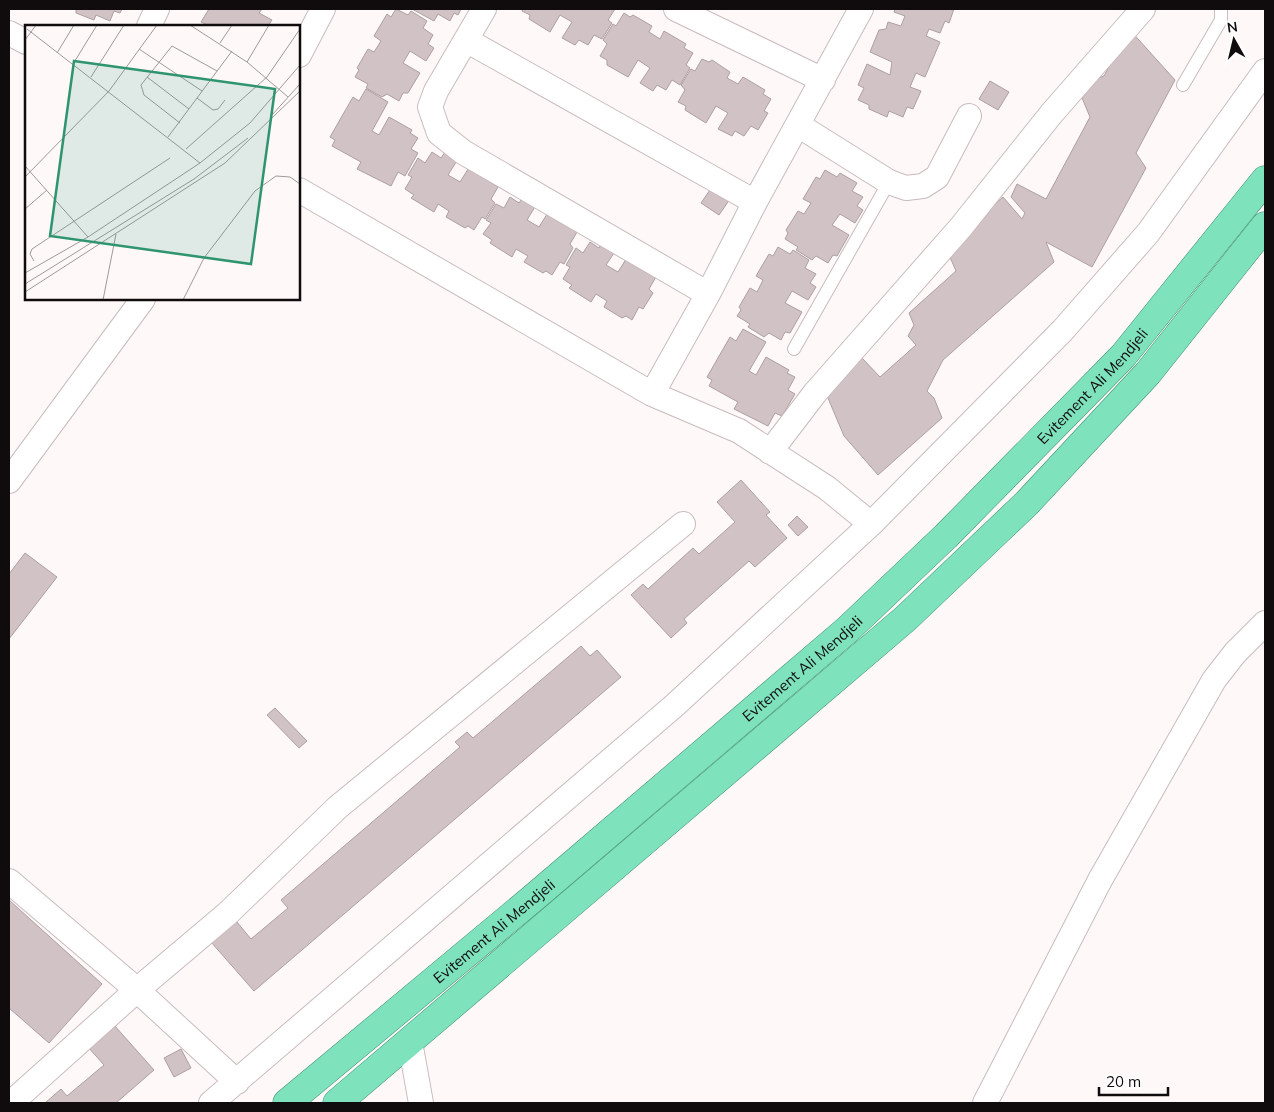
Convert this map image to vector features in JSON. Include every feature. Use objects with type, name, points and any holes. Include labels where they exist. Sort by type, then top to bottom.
[{"type":"highway","name":"Evitement Ali Mendjeli","points":[[286,1103],[532,899],[847,630],[946,536],[1123,356],[1265,180]]},
{"type":"highway","name":"Evitement Ali Mendjeli","points":[[338,1103],[905,619],[1012,517],[1148,373],[1265,226]]},
{"type":"street","points":[[149,25],[156,9]]},
{"type":"street","points":[[300,53],[323,9]]},
{"type":"street","points":[[484,9],[436,91],[430,107],[432,118],[439,133],[463,152],[708,294]]},
{"type":"street","points":[[676,9],[823,80]]},
{"type":"street","points":[[652,394],[708,294],[755,202],[861,9]]},
{"type":"street","points":[[770,452],[815,393],[961,227],[1052,114],[1143,9]]},
{"type":"street","points":[[9,33],[25,41]]},
{"type":"street","points":[[466,40],[755,202]]},
{"type":"street","points":[[210,1103],[237,1082],[676,705],[871,524],[1063,330],[1096,293],[1148,233],[1265,71]]},
{"type":"street","points":[[798,125],[889,182],[906,188],[923,186],[937,177],[969,116]]},
{"type":"street","points":[[300,191],[652,394],[739,431],[827,488],[871,524]]},
{"type":"street","points":[[9,482],[142,300]]},
{"type":"street","points":[[11,1103],[136,990],[227,914],[338,807],[683,524]]},
{"type":"street","points":[[984,1103],[1100,880],[1214,680],[1235,653],[1265,623]]},
{"type":"street","points":[[9,882],[136,990],[237,1082]]},
{"type":"street","points":[[410,1042],[421,1103]]},
{"type":"lane","points":[[1183,85],[1221,20],[1221,9]]},
{"type":"lane","points":[[794,349],[889,182]]},
{"type":"building","points":[[76,9],[122,9],[120,13],[114,11],[110,21],[96,15],[94,20],[76,13]]},
{"type":"building","points":[[209,9],[262,9],[259,13],[272,20],[269,25],[207,25],[201,22]]},
{"type":"building","points":[[396,9],[408,15],[411,11],[427,21],[423,28],[433,35],[428,44],[434,48],[426,61],[410,51],[403,63],[420,73],[408,93],[403,93],[399,101],[387,94],[382,97],[366,88],[368,84],[355,77],[359,70],[357,68],[368,49],[374,52],[381,41],[374,36],[387,14],[391,17]]},
{"type":"building","points":[[412,9],[461,9],[458,15],[454,13],[450,21],[438,14],[434,21]]},
{"type":"building","points":[[523,9],[615,9],[608,20],[612,23],[602,39],[594,35],[588,45],[579,40],[575,45],[562,38],[572,22],[560,15],[550,32],[529,19],[530,15],[522,11]]},
{"type":"building","points":[[895,9],[954,9],[949,23],[945,21],[940,33],[929,29],[926,36],[940,42],[925,77],[916,73],[910,87],[921,91],[913,109],[907,107],[903,117],[889,111],[887,117],[869,109],[869,105],[858,100],[864,88],[858,85],[867,64],[890,75],[892,62],[870,52],[879,30],[886,29],[888,22],[901,26],[905,16],[894,12]]},
{"type":"building","points":[[624,13],[630,17],[633,15],[652,26],[649,32],[660,39],[664,31],[686,44],[684,48],[693,53],[686,65],[690,68],[680,85],[672,80],[666,90],[657,85],[653,91],[640,83],[650,68],[638,60],[628,77],[607,65],[607,60],[600,56],[607,44],[603,40],[613,24],[616,26]]},
{"type":"building","points":[[1129,29],[1175,80],[1136,153],[1146,168],[1092,267],[1046,242],[1054,262],[943,360],[927,391],[934,398],[942,418],[878,475],[844,436],[825,391],[862,358],[880,377],[916,345],[908,336],[914,325],[909,313],[956,271],[946,248],[1003,197],[1022,219],[1025,213],[1011,197],[1017,184],[1046,199],[1090,117],[1077,86],[1104,76]]},
{"type":"building","points":[[702,59],[709,62],[712,60],[730,72],[727,78],[738,84],[743,77],[765,90],[763,94],[771,99],[764,111],[768,113],[758,130],[751,126],[744,136],[735,131],[732,136],[718,129],[728,113],[716,106],[706,123],[685,110],[686,106],[678,102],[685,90],[681,85],[691,69],[695,71]]},
{"type":"building","points":[[990,81],[1009,92],[998,110],[979,99]]},
{"type":"building","points":[[366,89],[388,102],[372,131],[379,135],[389,117],[412,130],[410,133],[418,138],[411,149],[418,153],[405,176],[398,172],[391,186],[357,169],[361,162],[332,146],[335,140],[330,137],[353,97],[359,101]]},
{"type":"building","points":[[432,152],[441,158],[445,152],[458,159],[448,175],[460,182],[470,166],[491,178],[490,182],[498,187],[491,199],[495,203],[485,219],[482,217],[474,230],[468,226],[465,228],[446,217],[449,211],[438,204],[434,212],[411,198],[414,195],[405,189],[412,177],[408,175],[418,158],[425,163]]},
{"type":"building","points":[[825,170],[837,177],[840,173],[857,183],[852,191],[863,197],[857,206],[863,210],[855,223],[840,214],[832,225],[849,235],[837,256],[833,255],[828,263],[816,256],[812,260],[796,250],[798,247],[785,239],[788,233],[786,230],[798,211],[804,214],[811,203],[803,199],[816,177],[820,179]]},
{"type":"building","points":[[712,187],[730,199],[719,215],[701,203]]},
{"type":"building","points":[[510,197],[519,203],[523,197],[536,205],[527,220],[539,227],[549,211],[569,223],[569,227],[577,232],[570,244],[573,248],[564,264],[560,262],[552,275],[546,271],[543,273],[524,262],[528,256],[516,249],[512,257],[490,243],[492,240],[483,234],[491,223],[486,220],[496,204],[504,208]]},
{"type":"building","points":[[590,242],[599,248],[602,242],[616,250],[606,265],[618,272],[628,256],[656,277],[649,289],[653,293],[643,309],[639,307],[632,320],[626,316],[622,318],[604,307],[607,301],[596,294],[591,302],[569,288],[572,285],[563,279],[570,267],[566,265],[576,248],[583,253]]},
{"type":"building","points":[[778,247],[790,254],[793,250],[809,260],[805,268],[816,274],[810,283],[816,287],[808,300],[792,291],[785,303],[802,312],[790,333],[785,332],[781,340],[769,333],[764,337],[748,327],[750,324],[737,316],[741,310],[739,307],[750,288],[757,292],[763,280],[756,276],[769,254],[773,256]]},
{"type":"building","points":[[743,329],[766,342],[749,371],[756,375],[766,357],[789,370],[787,373],[795,377],[788,390],[795,394],[782,416],[775,413],[768,426],[734,409],[738,402],[709,386],[712,380],[707,377],[730,337],[736,341]]},
{"type":"building","points":[[741,480],[770,512],[766,515],[787,538],[755,567],[749,561],[684,619],[687,623],[671,638],[631,595],[643,584],[648,589],[693,548],[699,554],[735,522],[717,502]]},
{"type":"building","points":[[797,516],[808,527],[798,536],[788,525]]},
{"type":"building","points":[[25,553],[57,577],[9,639],[9,574]]},
{"type":"building","points":[[581,646],[590,656],[597,650],[621,677],[254,991],[211,942],[236,921],[251,939],[288,908],[281,900],[460,747],[455,742],[467,732],[473,738]]},
{"type":"building","points":[[275,708],[307,741],[299,748],[267,715]]},
{"type":"building","points":[[9,900],[102,984],[49,1043],[9,1008]]},
{"type":"building","points":[[114,1025],[154,1070],[116,1103],[45,1103],[61,1089],[67,1096],[104,1065],[88,1047]]},
{"type":"building","points":[[181,1049],[191,1068],[174,1077],[164,1058]]}]
